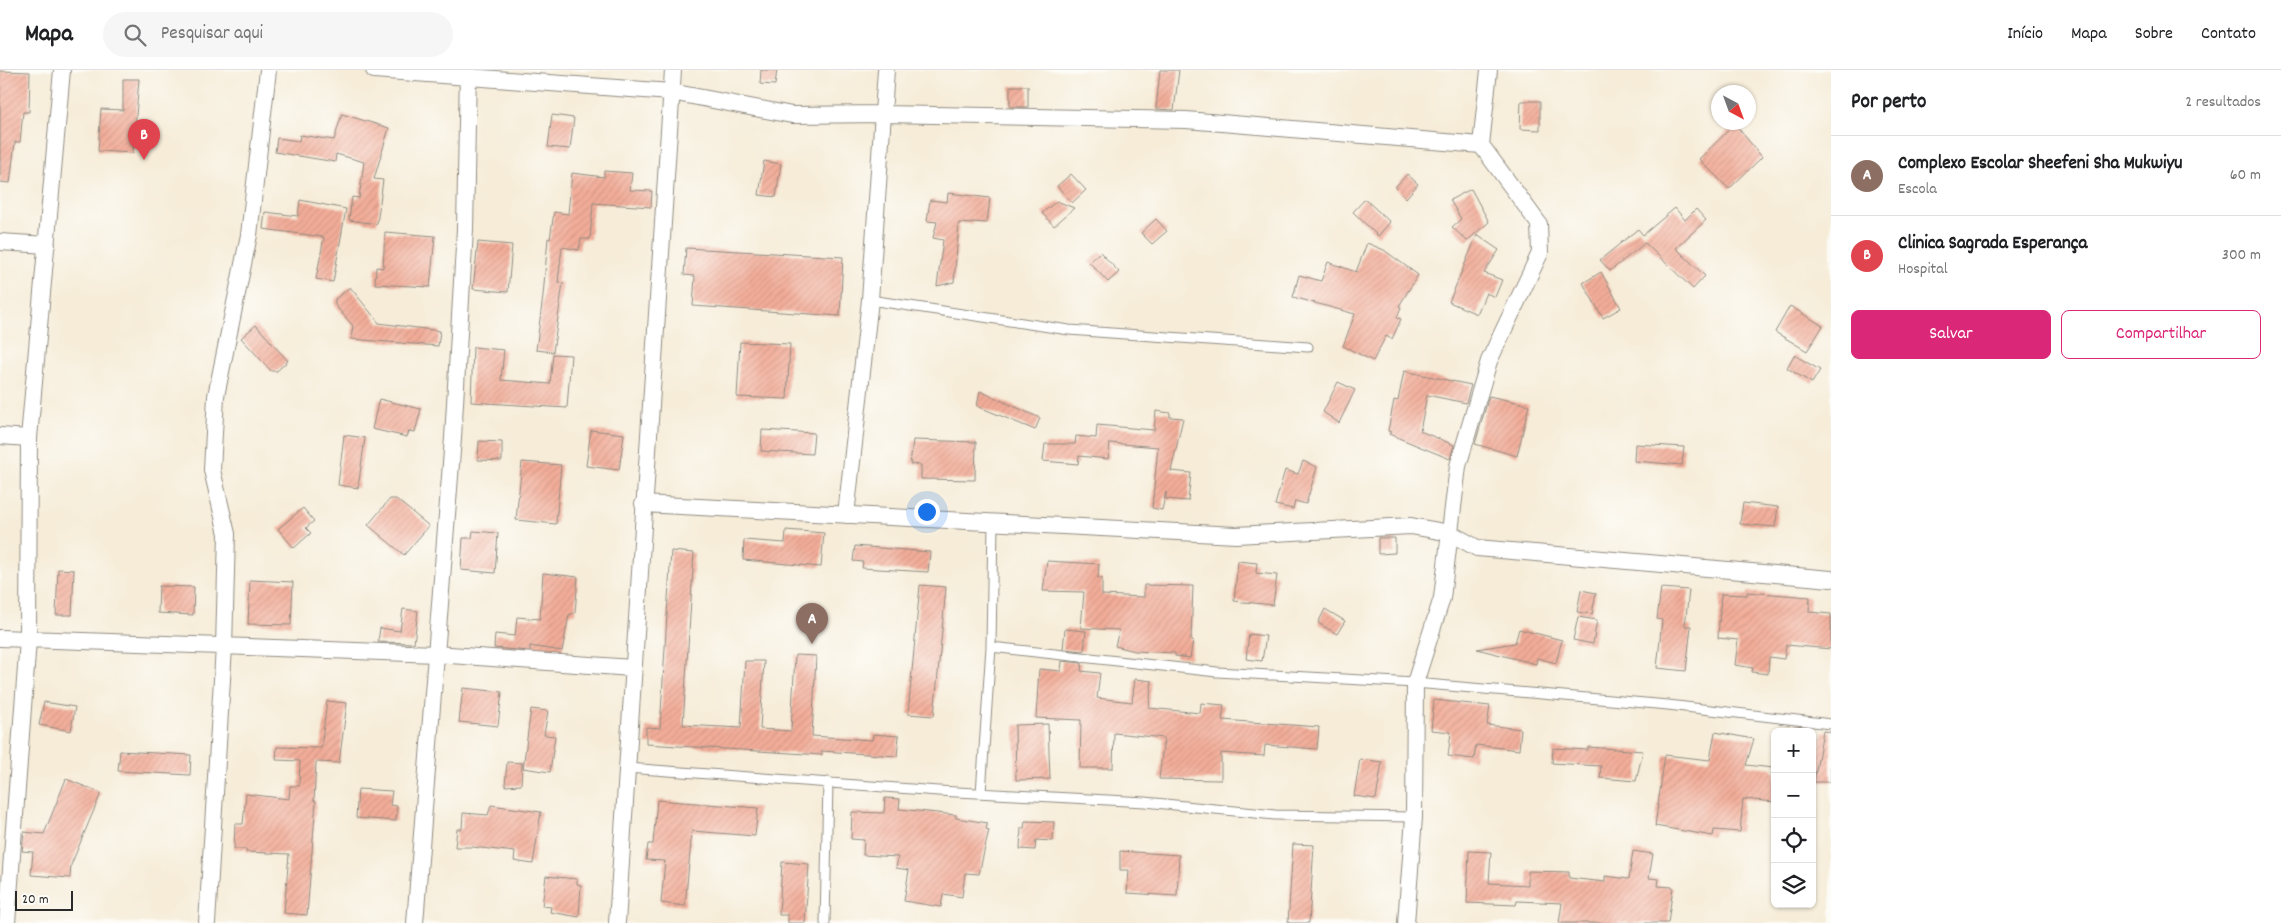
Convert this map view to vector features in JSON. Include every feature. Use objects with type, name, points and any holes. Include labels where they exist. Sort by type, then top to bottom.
[{"type":"street","points":[[7,923],[28,640],[29,438],[62,70]]},
{"type":"street","points":[[207,923],[224,647],[227,534],[212,470],[216,396],[249,234],[268,70]]},
{"type":"street","points":[[374,70],[468,74],[671,92],[792,115],[882,114],[1186,120],[1481,145]]},
{"type":"street","points":[[617,923],[632,668],[673,70]]},
{"type":"street","points":[[846,515],[870,300],[886,70]]},
{"type":"street","points":[[1406,923],[1414,817],[1415,683],[1442,598],[1458,466],[1489,361],[1540,252],[1539,224],[1481,145],[1489,70]]},
{"type":"street","points":[[415,923],[453,438],[464,239],[468,74]]},
{"type":"street","points":[[0,242],[47,245]]},
{"type":"street","points":[[0,436],[29,438]]},
{"type":"street","points":[[643,504],[1236,535],[1411,526],[1450,533],[1477,548],[1831,579]]},
{"type":"street","points":[[0,638],[436,654],[632,668]]},
{"type":"lane","points":[[870,300],[1069,330],[1308,347]]},
{"type":"lane","points":[[981,793],[990,647],[993,522]]},
{"type":"lane","points":[[990,647],[1217,672],[1415,683],[1668,706],[1831,724]]},
{"type":"lane","points":[[626,768],[981,793],[1145,802],[1275,814],[1414,817]]},
{"type":"lane","points":[[828,782],[825,923],[829,923]]},
{"type":"building","points":[[761,70],[777,70],[775,85],[760,84]]},
{"type":"building","points":[[1160,70],[1179,70],[1174,110],[1156,109]]},
{"type":"building","points":[[0,71],[30,72],[29,112],[23,112],[20,142],[15,142],[10,183],[0,182]]},
{"type":"building","points":[[123,79],[139,79],[133,153],[98,151],[101,109],[123,110]]},
{"type":"building","points":[[1010,86],[1028,86],[1028,107],[1010,107]]},
{"type":"building","points":[[1521,101],[1540,101],[1540,130],[1520,129]]},
{"type":"building","points":[[342,114],[389,128],[374,179],[383,180],[377,224],[349,220],[352,197],[359,198],[364,162],[336,154],[335,162],[275,152],[277,138],[299,141],[300,135],[334,140]]},
{"type":"building","points":[[552,115],[574,118],[570,149],[548,147]]},
{"type":"building","points":[[1729,130],[1740,130],[1762,157],[1729,189],[1699,159]]},
{"type":"building","points":[[764,161],[781,164],[776,197],[759,195]]},
{"type":"building","points":[[604,171],[632,173],[630,190],[652,191],[651,207],[593,203],[590,239],[581,239],[579,250],[562,247],[558,282],[563,283],[553,352],[536,350],[548,238],[550,239],[554,212],[568,214],[572,173],[604,177]]},
{"type":"building","points":[[1071,174],[1086,190],[1072,203],[1057,186]]},
{"type":"building","points":[[1407,174],[1418,184],[1406,198],[1395,187]]},
{"type":"building","points":[[1471,189],[1489,222],[1467,241],[1452,227],[1461,219],[1450,200]]},
{"type":"building","points":[[948,193],[990,198],[987,223],[959,223],[954,282],[937,286],[943,240],[933,238],[937,222],[927,221],[930,200],[947,202]]},
{"type":"building","points":[[1365,199],[1390,222],[1378,236],[1353,212]]},
{"type":"building","points":[[300,200],[346,209],[333,282],[316,279],[324,237],[263,229],[265,212],[298,216]]},
{"type":"building","points":[[1057,201],[1074,208],[1054,226],[1042,213]]},
{"type":"building","points":[[1675,208],[1685,220],[1696,209],[1706,220],[1676,248],[1705,276],[1693,289],[1645,243],[1610,271],[1600,260],[1638,229],[1643,235]]},
{"type":"building","points":[[1156,219],[1167,231],[1152,244],[1141,233]]},
{"type":"building","points":[[385,232],[435,236],[430,287],[375,284],[376,267],[383,268]]},
{"type":"building","points":[[1477,235],[1499,250],[1484,273],[1502,280],[1495,297],[1486,293],[1477,314],[1449,302]]},
{"type":"building","points":[[478,242],[512,245],[508,292],[473,289]]},
{"type":"building","points":[[1367,243],[1384,250],[1418,275],[1399,306],[1401,307],[1397,318],[1401,319],[1392,339],[1386,336],[1373,361],[1343,346],[1355,314],[1293,297],[1299,275],[1321,281],[1328,262],[1356,272]]},
{"type":"building","points":[[686,248],[843,257],[840,316],[693,306],[695,276],[684,275]]},
{"type":"building","points":[[1100,252],[1119,272],[1108,282],[1089,262]]},
{"type":"building","points":[[1601,272],[1621,308],[1603,318],[1583,283]]},
{"type":"building","points":[[350,287],[379,323],[440,331],[438,346],[351,339],[353,326],[335,305],[335,299]]},
{"type":"building","points":[[1790,306],[1823,326],[1807,351],[1775,332]]},
{"type":"building","points":[[256,325],[288,361],[277,371],[271,371],[241,338]]},
{"type":"building","points":[[740,342],[790,344],[787,399],[737,397]]},
{"type":"building","points":[[473,347],[504,350],[501,380],[550,384],[553,354],[571,355],[567,408],[471,402]]},
{"type":"building","points":[[1794,355],[1820,370],[1812,383],[1787,368]]},
{"type":"building","points":[[1404,371],[1471,385],[1466,403],[1427,395],[1420,431],[1454,445],[1450,459],[1389,434],[1391,432],[1388,431],[1394,400],[1398,401]]},
{"type":"building","points":[[1338,382],[1355,390],[1339,423],[1323,412]]},
{"type":"building","points":[[980,391],[1040,418],[1035,430],[977,406]]},
{"type":"building","points":[[1489,396],[1529,405],[1517,456],[1475,444]]},
{"type":"building","points":[[379,399],[421,409],[415,432],[409,431],[407,437],[372,429]]},
{"type":"building","points":[[1156,411],[1170,413],[1170,417],[1183,418],[1171,471],[1191,473],[1188,501],[1166,499],[1166,492],[1162,510],[1152,508],[1158,447],[1110,443],[1108,459],[1079,456],[1078,464],[1043,461],[1045,444],[1075,444],[1076,436],[1096,438],[1097,425],[1154,430]]},
{"type":"building","points":[[591,430],[624,434],[619,470],[586,466]]},
{"type":"building","points":[[762,430],[814,433],[812,454],[761,451]]},
{"type":"building","points":[[344,435],[365,438],[358,488],[338,485]]},
{"type":"building","points":[[913,440],[976,442],[975,480],[921,479],[921,465],[910,464]]},
{"type":"building","points":[[479,441],[502,442],[502,461],[478,460]]},
{"type":"building","points":[[1635,444],[1684,447],[1682,465],[1634,461]]},
{"type":"building","points":[[1303,461],[1317,467],[1306,504],[1295,501],[1293,509],[1275,505],[1285,470],[1298,474]]},
{"type":"building","points":[[522,462],[561,465],[556,524],[516,520]]},
{"type":"building","points":[[390,499],[396,499],[429,526],[404,555],[368,525]]},
{"type":"building","points":[[1743,503],[1778,507],[1775,527],[1740,524]]},
{"type":"building","points":[[303,508],[314,521],[306,528],[311,533],[294,548],[278,529]]},
{"type":"building","points":[[786,530],[824,533],[821,567],[743,560],[744,540],[785,543]]},
{"type":"building","points":[[473,531],[498,533],[495,573],[461,570],[463,538],[472,538]]},
{"type":"building","points":[[1378,538],[1395,538],[1395,553],[1378,554]]},
{"type":"building","points":[[855,546],[930,552],[928,572],[862,568],[863,562],[853,561]]},
{"type":"building","points":[[671,551],[694,553],[683,725],[741,728],[745,661],[764,661],[760,729],[791,731],[795,655],[816,656],[812,736],[872,740],[873,734],[899,736],[897,756],[822,751],[822,755],[646,744],[646,727],[660,728]]},
{"type":"building","points":[[1047,561],[1099,564],[1098,578],[1102,578],[1102,595],[1144,597],[1144,585],[1193,586],[1191,640],[1193,640],[1190,658],[1175,656],[1175,653],[1135,651],[1115,646],[1119,630],[1081,628],[1084,592],[1043,591]]},
{"type":"building","points":[[1238,561],[1257,563],[1256,573],[1277,575],[1273,605],[1234,601]]},
{"type":"building","points":[[58,569],[74,570],[72,615],[56,615]]},
{"type":"building","points":[[543,573],[578,577],[575,613],[569,615],[562,651],[530,646],[530,651],[494,648],[495,634],[515,636],[517,617],[540,619]]},
{"type":"building","points":[[250,580],[293,582],[291,625],[248,624]]},
{"type":"building","points":[[920,585],[946,587],[934,716],[908,714]]},
{"type":"building","points":[[159,586],[194,587],[193,615],[158,613]]},
{"type":"building","points":[[1661,588],[1689,590],[1685,626],[1691,626],[1686,671],[1657,668],[1662,620],[1657,619]]},
{"type":"building","points":[[1581,590],[1596,593],[1592,614],[1577,612]]},
{"type":"building","points":[[1747,592],[1810,597],[1809,612],[1831,614],[1831,649],[1786,645],[1784,659],[1769,657],[1768,674],[1752,672],[1753,668],[1735,665],[1738,640],[1718,638],[1721,594],[1747,595]]},
{"type":"building","points":[[403,609],[418,611],[414,643],[378,642],[380,628],[400,631]]},
{"type":"building","points":[[1325,609],[1345,621],[1337,634],[1318,623]]},
{"type":"building","points":[[1578,617],[1597,620],[1593,644],[1573,640]]},
{"type":"building","points":[[1065,629],[1086,631],[1084,651],[1063,649]]},
{"type":"building","points":[[1519,629],[1562,640],[1556,663],[1537,658],[1536,664],[1477,649],[1515,643]]},
{"type":"building","points":[[1249,634],[1266,636],[1262,661],[1246,659]]},
{"type":"building","points":[[1062,661],[1082,663],[1081,671],[1100,673],[1097,698],[1132,702],[1135,679],[1152,681],[1149,708],[1200,713],[1201,703],[1224,705],[1222,720],[1319,727],[1317,749],[1265,745],[1264,756],[1221,753],[1221,780],[1159,779],[1164,738],[1114,733],[1113,768],[1080,768],[1081,720],[1036,718],[1039,669],[1061,671]]},
{"type":"building","points":[[463,688],[502,692],[498,726],[459,722]]},
{"type":"building","points":[[1434,700],[1490,706],[1487,725],[1521,729],[1519,750],[1476,745],[1474,759],[1448,756],[1451,732],[1431,730]]},
{"type":"building","points":[[327,701],[347,703],[339,763],[316,762],[314,801],[316,801],[307,915],[284,913],[289,854],[246,852],[246,849],[234,849],[235,824],[243,824],[246,794],[289,799],[290,786],[299,786],[300,761],[276,760],[277,747],[321,748]]},
{"type":"building","points":[[44,702],[75,707],[71,731],[39,725]]},
{"type":"building","points":[[531,709],[548,711],[544,735],[555,736],[550,772],[523,768]]},
{"type":"building","points":[[1048,724],[1050,779],[1016,780],[1015,725]]},
{"type":"building","points":[[1823,731],[1831,732],[1831,782],[1816,782],[1816,771]]},
{"type":"building","points":[[1715,732],[1754,739],[1746,765],[1771,768],[1771,802],[1743,799],[1740,832],[1714,830],[1713,836],[1655,826],[1665,755],[1710,760]]},
{"type":"building","points":[[1588,747],[1643,751],[1636,781],[1600,778],[1601,766],[1552,763],[1553,748],[1588,750]]},
{"type":"building","points":[[120,751],[191,755],[190,775],[118,771]]},
{"type":"building","points":[[1360,759],[1382,762],[1376,799],[1354,796]]},
{"type":"building","points":[[507,762],[522,763],[521,785],[505,786]]},
{"type":"building","points":[[66,779],[101,793],[71,865],[70,878],[31,875],[33,852],[22,851],[24,832],[44,834]]},
{"type":"building","points":[[358,789],[392,791],[390,805],[397,806],[396,821],[356,818]]},
{"type":"building","points":[[885,798],[900,799],[899,809],[956,815],[956,818],[988,823],[986,829],[989,830],[979,874],[965,873],[962,897],[943,894],[941,907],[904,901],[909,870],[896,868],[898,857],[863,855],[864,840],[851,839],[852,812],[884,813]]},
{"type":"building","points":[[657,800],[758,808],[755,836],[692,831],[685,906],[661,903],[665,861],[646,860],[648,844],[653,844]]},
{"type":"building","points":[[491,805],[541,812],[533,864],[514,861],[515,852],[455,847],[457,829],[462,829],[463,813],[488,815]]},
{"type":"building","points":[[1025,821],[1054,822],[1053,841],[1036,840],[1035,850],[1020,849],[1021,828],[1024,828]]},
{"type":"building","points":[[1293,844],[1314,845],[1309,923],[1288,923]]},
{"type":"building","points":[[1120,851],[1179,855],[1177,896],[1127,893],[1129,870],[1120,870]]},
{"type":"building","points":[[1469,851],[1491,852],[1489,883],[1528,885],[1528,871],[1569,872],[1569,878],[1605,882],[1605,876],[1629,879],[1633,851],[1653,854],[1649,878],[1659,879],[1658,886],[1673,887],[1668,923],[1559,923],[1562,903],[1517,901],[1516,905],[1467,903]]},
{"type":"building","points":[[782,862],[809,864],[805,923],[788,923],[788,915],[779,915]]},
{"type":"building","points":[[546,876],[577,879],[577,884],[581,885],[579,917],[550,912],[551,907],[542,906]]},
{"type":"place","name":"Clinica Sagrada Esperança","points":[[144,160]]},
{"type":"place","name":"Complexo Escolar Sheefeni Sha Mukwiyu","points":[[812,644]]}]
